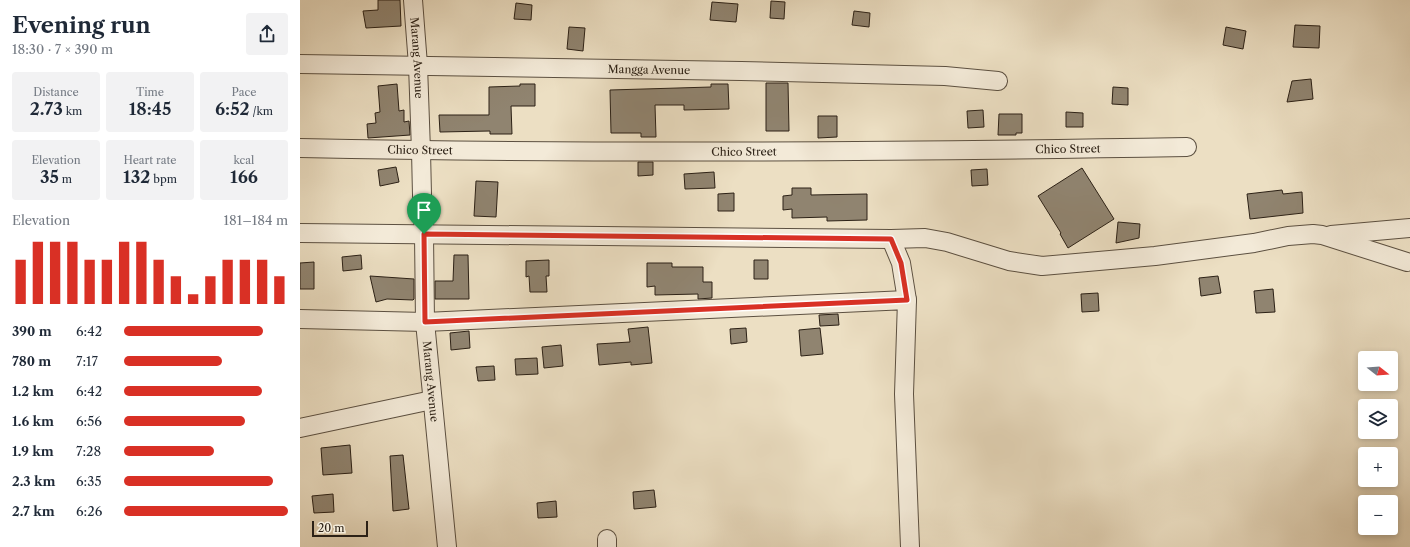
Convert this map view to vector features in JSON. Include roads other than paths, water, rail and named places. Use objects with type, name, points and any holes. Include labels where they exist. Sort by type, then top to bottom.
[{"type":"street","name":"Marang Avenue","points":[[413,0],[418,65],[424,234],[425,322],[447,547]]},
{"type":"street","name":"Mangga Avenue","points":[[300,64],[946,76],[998,81]]},
{"type":"street","name":"Chico Street","points":[[300,148],[421,151],[594,152],[943,151],[1188,147]]},
{"type":"street","points":[[300,233],[891,239],[926,238],[946,242],[1009,261],[1042,266],[1155,256],[1254,243],[1288,236],[1313,234],[1322,235],[1410,228]]},
{"type":"street","points":[[1322,235],[1407,262]]},
{"type":"street","points":[[891,239],[901,263],[907,300],[904,394],[910,547]]},
{"type":"street","points":[[300,319],[425,322],[907,300]]},
{"type":"street","points":[[300,428],[432,400]]}]
